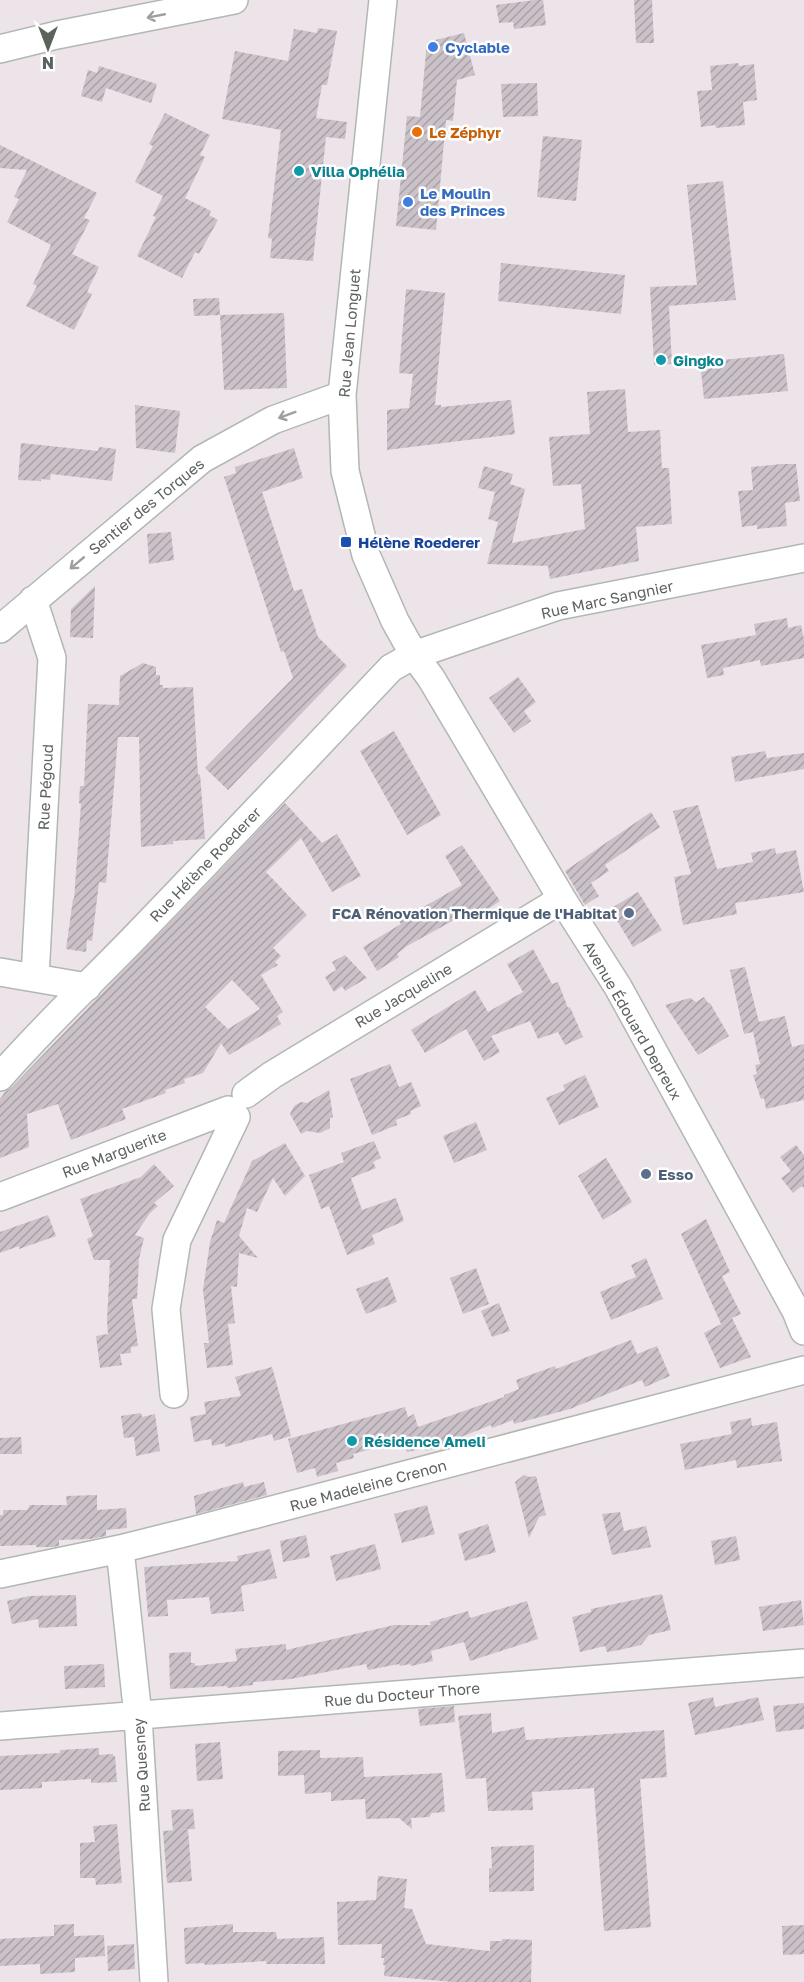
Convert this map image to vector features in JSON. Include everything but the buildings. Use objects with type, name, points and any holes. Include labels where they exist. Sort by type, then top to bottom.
[{"type":"street","points":[[0,49],[57,35],[234,0]]},
{"type":"street","name":"Rue Jean Longuet","points":[[383,0],[342,395],[345,471],[366,555],[395,621],[414,655]]},
{"type":"street","name":"Sentier des Torques","points":[[0,629],[202,459],[273,420],[342,395]]},
{"type":"street","name":"Rue Marc Sangnier","points":[[414,655],[558,606],[804,558]]},
{"type":"street","name":"Rue Pégoud","points":[[33,600],[52,658],[35,977]]},
{"type":"street","name":"Avenue Édouard Depreux","points":[[414,655],[431,678],[562,899],[618,987],[796,1311],[804,1331]]},
{"type":"street","name":"Rue Hélène Roederer","points":[[0,1077],[34,1038],[87,987],[390,668],[414,655]]},
{"type":"street","name":"Rue Jacqueline","points":[[174,1394],[166,1309],[177,1240],[237,1107],[272,1076],[562,899]]},
{"type":"street","points":[[0,972],[87,987]]},
{"type":"street","name":"Rue Marguerite","points":[[0,1197],[237,1107]]},
{"type":"street","name":"Rue Madeleine Crenon","points":[[0,1574],[120,1549],[804,1370]]},
{"type":"street","name":"Rue Quesney","points":[[120,1549],[138,1716],[154,1982]]},
{"type":"street","name":"Rue du Docteur Thore","points":[[0,1726],[804,1663]]},
{"type":"place","name":"Cyclable","points":[[433,47]]},
{"type":"place","name":"Le Zéphyr","points":[[417,132]]},
{"type":"place","name":"Villa Ophélia","points":[[299,171]]},
{"type":"place","name":"Le Moulin des Princes","points":[[408,202]]},
{"type":"place","name":"Gingko","points":[[661,360]]},
{"type":"place","name":"Hélène Roederer","points":[[346,542]]},
{"type":"place","name":"FCA Rénovation Thermique de l'Habitat","points":[[629,913]]},
{"type":"place","name":"Esso","points":[[646,1174]]},
{"type":"place","name":"Résidence Ameli","points":[[352,1441]]}]
